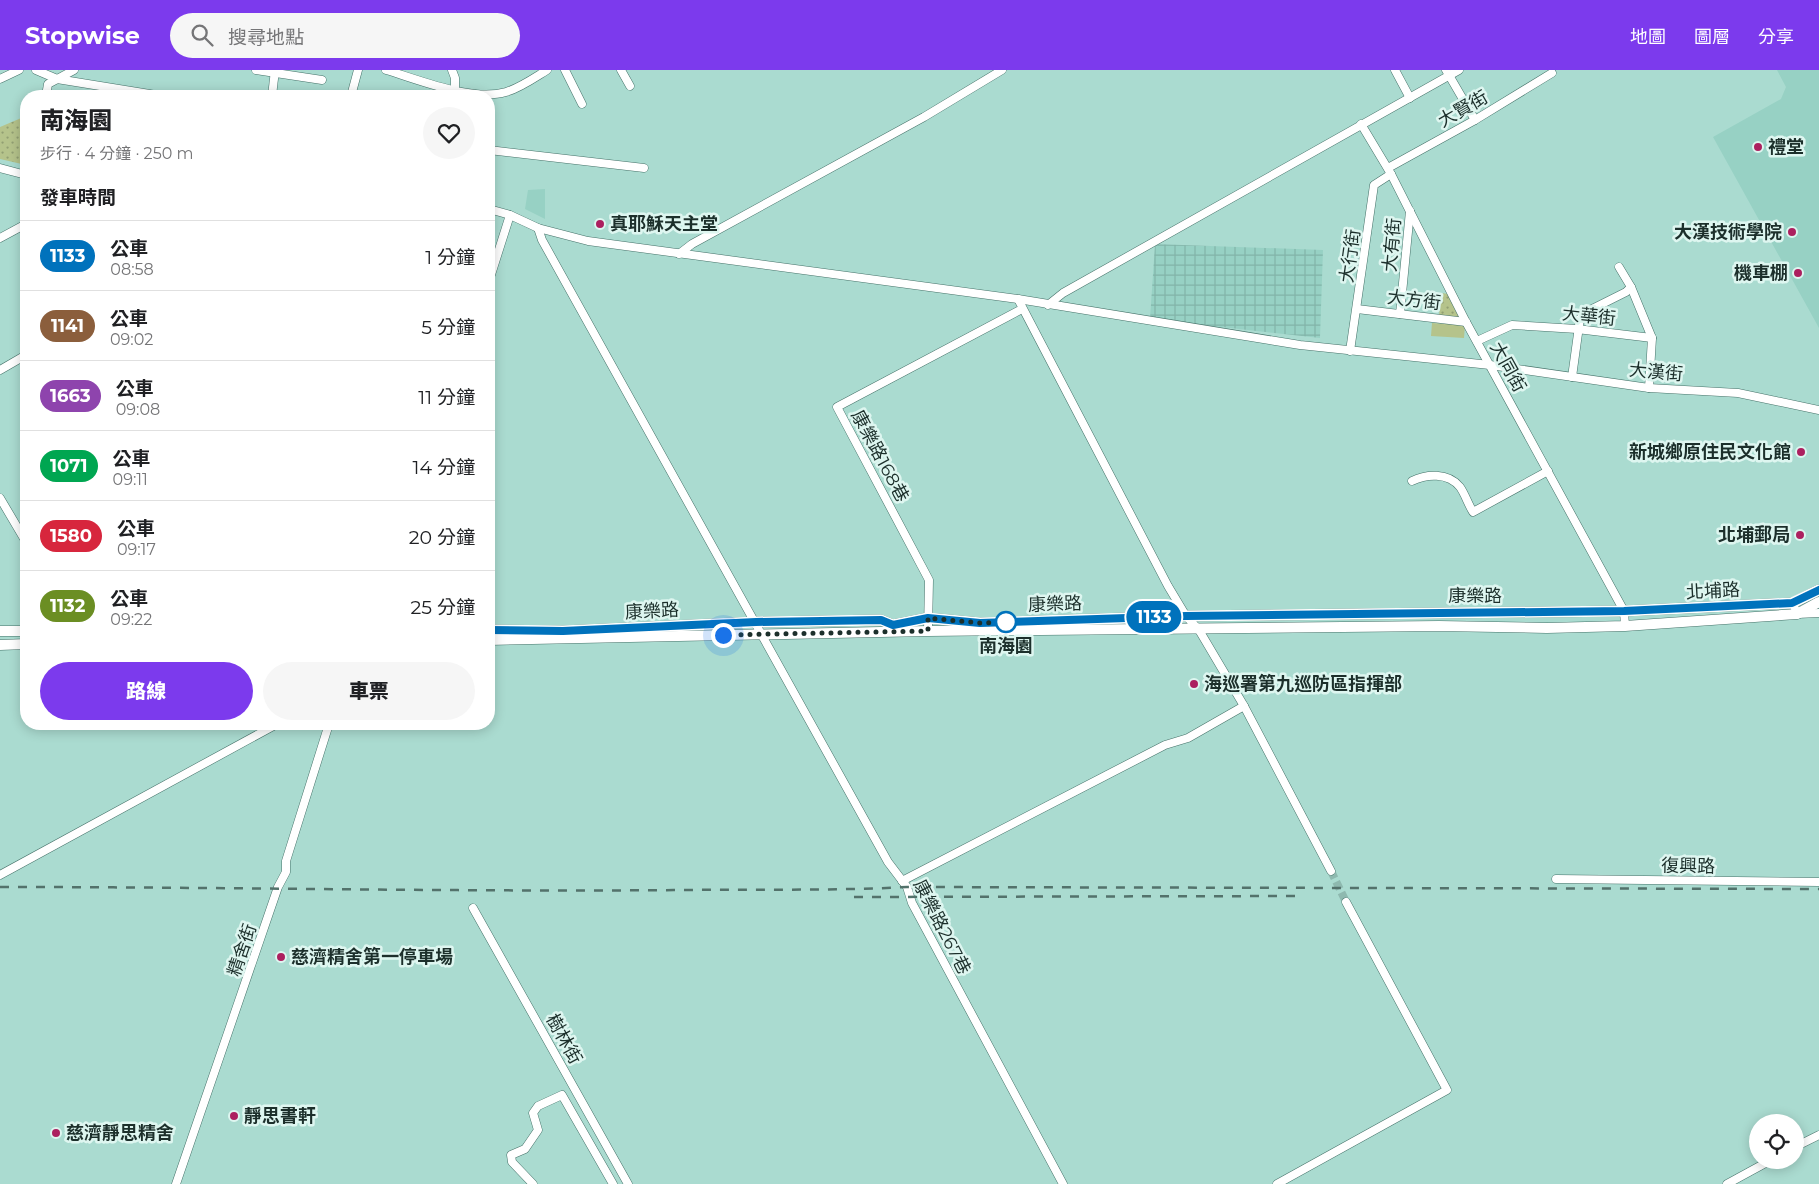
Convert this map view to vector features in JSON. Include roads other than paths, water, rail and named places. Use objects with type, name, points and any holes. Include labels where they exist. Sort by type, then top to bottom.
[{"type":"main road","points":[[1792,603],[1819,590]]},
{"type":"main road","points":[[1797,614],[1819,602]]},
{"type":"main road","name":"北埔路","points":[[1624,611],[1792,603]]},
{"type":"main road","name":"康樂路","points":[[495,630],[563,631],[756,622],[881,620],[893,625],[928,618],[980,623],[1186,616],[1624,611]]},
{"type":"main road","points":[[1438,612],[1439,626]]},
{"type":"main road","name":"北埔路","points":[[1625,626],[1797,614]]},
{"type":"main road","name":"康樂路","points":[[495,640],[928,631],[1625,626]]},
{"type":"main road","points":[[0,631],[20,631]]},
{"type":"main road","points":[[0,644],[20,644]]},
{"type":"street","points":[[0,79],[19,70]]},
{"type":"street","points":[[36,70],[58,79],[125,90]]},
{"type":"street","points":[[47,90],[48,84],[74,70]]},
{"type":"street","points":[[256,70],[275,71],[322,80]]},
{"type":"street","points":[[353,90],[358,70]]},
{"type":"street","points":[[386,70],[446,90]]},
{"type":"street","points":[[452,70],[455,78],[455,90]]},
{"type":"street","points":[[495,93],[506,92],[547,70]]},
{"type":"street","points":[[564,70],[582,104]]},
{"type":"street","points":[[621,70],[630,86]]},
{"type":"street","points":[[680,254],[692,244],[924,117],[1002,70]]},
{"type":"street","points":[[1394,70],[1410,98]]},
{"type":"street","points":[[1048,305],[1063,293],[1410,98],[1447,73],[1459,70]]},
{"type":"street","points":[[273,90],[275,71]]},
{"type":"street","points":[[1447,73],[1475,120]]},
{"type":"street","name":"大賢街","points":[[1390,171],[1552,73]]},
{"type":"street","name":"大同街","points":[[1361,124],[1390,171],[1466,322],[1624,611],[1625,626]]},
{"type":"street","points":[[495,151],[644,168]]},
{"type":"street","points":[[0,168],[20,173]]},
{"type":"street","name":"大行街","points":[[1350,351],[1374,185],[1390,171]]},
{"type":"street","name":"大有街","points":[[1400,314],[1410,209]]},
{"type":"street","name":"大漢街","points":[[495,211],[510,215],[538,228],[588,241],[1018,299],[1174,326],[1350,351],[1490,366],[1649,388],[1738,392],[1819,410]]},
{"type":"street","points":[[495,262],[510,215]]},
{"type":"street","name":"康樂路267巷","points":[[538,228],[542,240],[888,862],[902,881],[1005,1079],[1063,1184]]},
{"type":"street","points":[[0,238],[20,229]]},
{"type":"street","points":[[1619,267],[1631,287],[1652,338],[1649,388]]},
{"type":"street","points":[[1572,377],[1577,329],[1580,319],[1584,313],[1626,292],[1631,287]]},
{"type":"street","points":[[1018,299],[1186,616],[1199,630],[1244,706],[1331,871]]},
{"type":"street","name":"康樂路168巷","points":[[928,631],[929,580],[837,407],[1022,309]]},
{"type":"street","name":"大方街","points":[[1357,309],[1466,322]]},
{"type":"street","name":"大華街","points":[[1477,341],[1512,325],[1577,329],[1652,338]]},
{"type":"street","points":[[0,370],[20,358]]},
{"type":"street","points":[[1412,481],[1422,476],[1439,475],[1459,486],[1472,512],[1548,471]]},
{"type":"street","points":[[0,498],[20,532]]},
{"type":"street","points":[[1792,603],[1797,614]]},
{"type":"street","name":"北埔路","points":[[1797,614],[1819,613]]},
{"type":"street","points":[[902,881],[1165,745],[1188,738],[1244,706]]},
{"type":"street","points":[[0,874],[266,730]]},
{"type":"street","name":"精舍街","points":[[176,1184],[278,888],[286,872],[286,862],[328,730]]},
{"type":"street","name":"復興路","points":[[1556,879],[1819,882]]},
{"type":"street","points":[[1277,1184],[1447,1090],[1346,902]]},
{"type":"street","name":"樹林街","points":[[473,908],[628,1184]]},
{"type":"street","points":[[533,1184],[512,1162],[511,1154],[525,1149],[538,1130],[533,1113],[538,1106],[562,1095],[613,1184]]},
{"type":"street","points":[[1804,1143],[1819,1135]]},
{"type":"street","points":[[1727,1184],[1754,1169]]},
{"type":"tunnel","points":[[1331,871],[1346,902]]},
{"type":"railway","points":[[0,887],[513,890],[907,887],[1819,889]]},
{"type":"railway","points":[[854,897],[1297,896]]},
{"type":"place","name":"禮堂","points":[[1758,147]]},
{"type":"place","name":"真耶穌天主堂","points":[[600,224]]},
{"type":"place","name":"大漢技術學院","points":[[1792,232]]},
{"type":"place","name":"機車棚","points":[[1798,273]]},
{"type":"place","name":"新城鄉原住民文化館","points":[[1801,452]]},
{"type":"place","name":"北埔郵局","points":[[1800,535]]},
{"type":"place","name":"南海園","points":[[1006,622]]},
{"type":"place","name":"海巡署第九巡防區指揮部","points":[[1194,684]]},
{"type":"place","name":"慈濟精舍第一停車場","points":[[281,957]]},
{"type":"place","name":"靜思書軒","points":[[234,1116]]},
{"type":"place","name":"慈濟靜思精舍","points":[[56,1133]]}]
